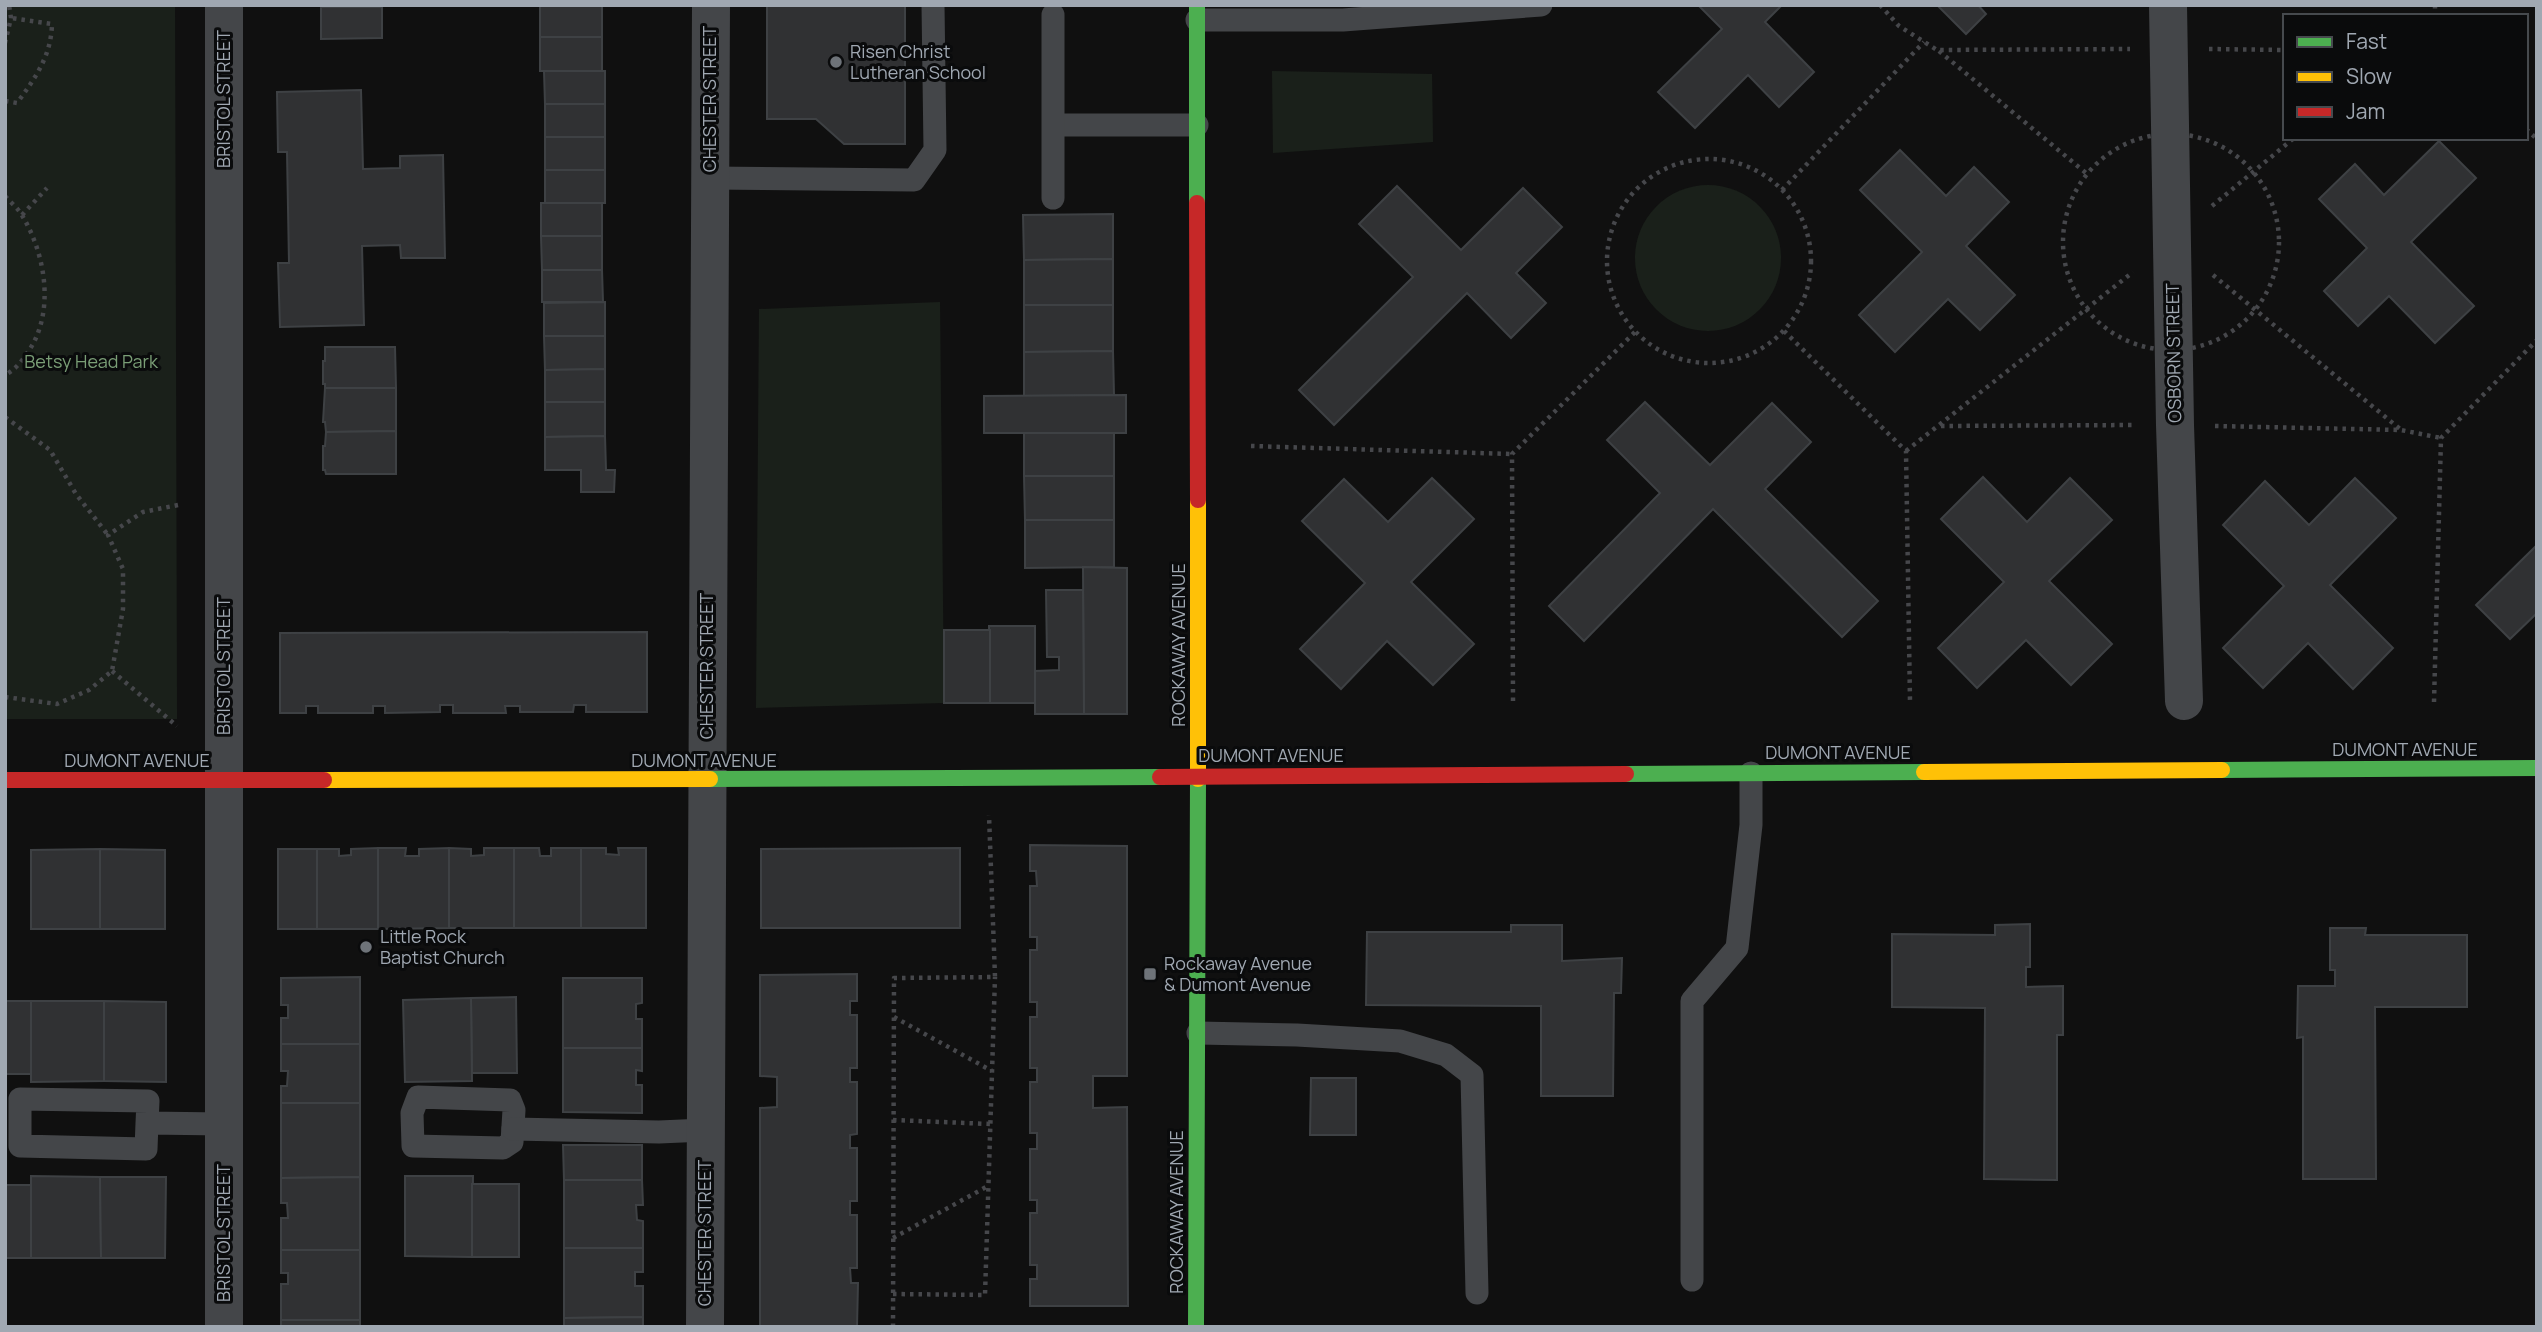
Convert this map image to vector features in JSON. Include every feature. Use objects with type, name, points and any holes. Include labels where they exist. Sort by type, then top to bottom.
[{"type":"street","name":"BRISTOL STREET","points":[[224,5],[224,1327]]},
{"type":"street","name":"CHESTER STREET","points":[[705,1327],[711,5]]},
{"type":"street","name":"OSBORN STREET","points":[[2168,5],[2183,701]]},
{"type":"street","name":"ROCKAWAY AVENUE","points":[[1196,1327],[1197,12]]},
{"type":"street","name":"DUMONT AVENUE","points":[[5,780],[706,780],[2537,768]]},
{"type":"lane","points":[[710,178],[914,180],[935,150],[933,5]]},
{"type":"lane","points":[[1197,12],[1343,20],[1541,5]]},
{"type":"lane","points":[[1053,15],[1053,198]]},
{"type":"lane","points":[[1054,125],[1198,125]]},
{"type":"lane","points":[[1692,1280],[1692,1001],[1737,948],[1751,825],[1751,773]]},
{"type":"lane","points":[[1198,1032],[1399,1041],[1446,1055],[1472,1075],[1477,1293]]},
{"type":"lane","points":[[418,1097],[510,1100],[514,1110],[513,1129],[512,1142],[503,1148],[413,1146],[414,1103],[418,1097]]},
{"type":"lane","points":[[20,1099],[148,1101],[147,1123],[146,1149],[20,1146],[20,1099]]},
{"type":"lane","points":[[147,1123],[224,1124]]},
{"type":"lane","points":[[513,1129],[659,1132],[705,1130]]},
{"type":"path","points":[[5,43],[11,18],[9,5]]},
{"type":"path","points":[[1880,5],[1899,26],[1937,50],[2086,173]]},
{"type":"path","points":[[5,101],[17,103],[42,69],[52,44],[52,24],[11,18]]},
{"type":"path","points":[[1782,190],[1924,41]]},
{"type":"path","points":[[1937,50],[2283,50]]},
{"type":"path","points":[[1906,451],[2076,319],[2292,140]]},
{"type":"path","points":[[1716,159],[1741,164],[1763,174],[1782,190],[1796,207],[1806,227],[1811,271],[1797,313],[1784,331],[1766,346],[1744,357],[1721,363],[1675,357],[1653,346],[1635,332],[1620,312],[1606,265],[1608,241],[1616,217],[1629,196],[1647,179],[1668,167],[1692,160],[1716,159]]},
{"type":"path","points":[[22,215],[47,187]]},
{"type":"path","points":[[5,196],[22,215],[39,251],[45,289],[39,337],[15,370],[5,375]]},
{"type":"path","points":[[2172,239],[2254,311],[2401,430]]},
{"type":"path","points":[[1784,331],[1906,451],[1910,701]]},
{"type":"path","points":[[1513,701],[1512,454],[1635,332]]},
{"type":"path","points":[[2434,702],[2441,438],[2537,340]]},
{"type":"path","points":[[5,417],[50,450],[76,495],[108,535],[123,569],[123,609],[112,671],[89,690],[57,704],[5,697]]},
{"type":"path","points":[[1251,446],[1512,454]]},
{"type":"path","points":[[108,535],[143,512],[177,505]]},
{"type":"path","points":[[112,671],[177,726]]},
{"type":"path","points":[[893,1294],[985,1295],[995,976],[987,777]]},
{"type":"path","points":[[892,1327],[894,978],[995,976]]},
{"type":"path","points":[[894,1017],[992,1071]]},
{"type":"path","points":[[893,1120],[990,1124]]},
{"type":"path","points":[[893,1238],[988,1185]]},
{"type":"green space","name":"Betsy Head Park","points":[[5,5],[175,5],[177,719],[5,719]]},
{"type":"green space","points":[[1272,71],[1432,74],[1433,142],[1273,153]]},
{"type":"green space","points":[[1708,185],[1736,191],[1759,207],[1775,230],[1781,258],[1775,286],[1759,309],[1736,325],[1708,331],[1680,325],[1657,309],[1641,286],[1635,258],[1641,230],[1657,207],[1680,191]]},
{"type":"green space","points":[[940,302],[944,703],[756,708],[759,309]]},
{"type":"building","points":[[382,5],[382,7],[321,7]]},
{"type":"building","points":[[540,5],[602,5],[602,37],[540,37]]},
{"type":"building","name":"Risen Christ Lutheran School","points":[[767,5],[905,5],[905,144],[844,144],[816,119],[767,119]]},
{"type":"building","points":[[1698,5],[1782,5],[1765,22],[1814,72],[1779,107],[1748,75],[1695,128],[1658,92],[1722,29]]},
{"type":"building","points":[[1937,5],[1978,5],[1986,14],[1966,34]]},
{"type":"building","points":[[321,7],[382,7],[382,38],[321,39]]},
{"type":"building","points":[[540,37],[602,37],[602,71],[540,71]]},
{"type":"building","points":[[544,71],[605,71],[605,104],[545,104]]},
{"type":"building","points":[[361,90],[363,169],[400,168],[400,156],[443,155],[445,258],[401,258],[400,245],[362,246],[364,325],[280,327],[278,263],[289,263],[287,152],[278,152],[277,92]]},
{"type":"building","points":[[545,104],[605,104],[605,137],[545,137]]},
{"type":"building","points":[[545,137],[605,137],[605,170],[545,170]]},
{"type":"building","points":[[2439,141],[2476,178],[2411,242],[2474,306],[2435,343],[2389,296],[2358,326],[2324,291],[2367,248],[2319,199],[2355,164],[2384,195]]},
{"type":"building","points":[[1900,150],[1946,196],[1974,167],[2009,202],[1966,246],[2015,295],[1980,330],[1948,299],[1895,352],[1859,315],[1922,252],[1860,190]]},
{"type":"building","points":[[545,170],[605,170],[605,203],[545,203]]},
{"type":"building","points":[[1397,186],[1461,250],[1523,188],[1562,227],[1516,273],[1546,303],[1511,338],[1467,293],[1334,425],[1299,390],[1413,277],[1359,224]]},
{"type":"building","points":[[541,203],[602,203],[602,236],[541,236]]},
{"type":"building","points":[[1113,214],[1113,259],[1024,260],[1023,215]]},
{"type":"building","points":[[541,236],[602,236],[602,270],[542,270]]},
{"type":"building","points":[[1113,259],[1113,305],[1024,305],[1024,260]]},
{"type":"building","points":[[542,270],[602,270],[603,302],[542,302]]},
{"type":"building","points":[[605,302],[605,336],[544,336],[544,303]]},
{"type":"building","points":[[1024,305],[1113,305],[1113,351],[1024,352]]},
{"type":"building","points":[[544,336],[605,336],[605,369],[545,370]]},
{"type":"building","points":[[325,347],[395,347],[396,388],[325,388]]},
{"type":"building","points":[[1113,351],[1114,395],[1024,396],[1024,352]]},
{"type":"building","points":[[605,369],[605,402],[545,402],[545,370]]},
{"type":"building","points":[[325,388],[396,388],[396,431],[326,432],[323,422]]},
{"type":"building","points":[[1126,395],[1126,433],[984,433],[984,396]]},
{"type":"building","points":[[545,402],[605,402],[605,436],[545,437]]},
{"type":"building","points":[[1645,402],[1710,465],[1772,403],[1811,442],[1765,489],[1878,601],[1842,637],[1713,509],[1584,641],[1549,606],[1660,493],[1607,440]]},
{"type":"building","points":[[396,431],[396,474],[326,474],[323,470],[326,432]]},
{"type":"building","points":[[1024,433],[1114,433],[1114,476],[1024,476]]},
{"type":"building","points":[[605,436],[606,470],[615,470],[614,492],[581,492],[581,470],[545,470],[545,437]]},
{"type":"building","points":[[1024,476],[1114,476],[1114,520],[1025,520]]},
{"type":"building","points":[[1983,477],[2027,522],[2070,478],[2112,520],[2049,581],[2112,644],[2071,685],[2026,640],[1977,688],[1938,648],[2004,582],[1941,519]]},
{"type":"building","points":[[1432,478],[1474,519],[1411,582],[1474,644],[1433,685],[1387,641],[1341,689],[1300,649],[1365,583],[1302,521],[1344,479],[1388,522]]},
{"type":"building","points":[[2355,478],[2396,518],[2330,585],[2393,648],[2353,689],[2308,643],[2263,688],[2223,648],[2284,586],[2223,525],[2265,481],[2309,525]]},
{"type":"building","points":[[1025,520],[1114,520],[1114,567],[1025,568]]},
{"type":"building","points":[[2537,545],[2537,613],[2510,639],[2476,605]]},
{"type":"building","points":[[1083,567],[1127,568],[1127,714],[1084,714]]},
{"type":"building","points":[[1046,590],[1083,590],[1084,714],[1035,714],[1035,671],[1059,670],[1059,657],[1047,657]]},
{"type":"building","points":[[989,626],[1035,626],[1035,703],[990,703]]},
{"type":"building","points":[[944,630],[990,630],[990,703],[944,703]]},
{"type":"building","points":[[647,632],[647,712],[586,712],[586,705],[574,705],[573,712],[520,712],[520,706],[505,706],[506,713],[453,713],[453,705],[440,705],[440,712],[385,713],[385,706],[373,706],[373,713],[318,713],[318,706],[306,706],[306,713],[280,713],[280,633]]},
{"type":"building","points":[[1030,845],[1127,846],[1127,1076],[1093,1076],[1093,1108],[1127,1107],[1128,1306],[1030,1306],[1030,1279],[1037,1279],[1037,1265],[1030,1265],[1030,1213],[1037,1213],[1037,1200],[1030,1200],[1030,1149],[1037,1149],[1037,1133],[1030,1133],[1030,1082],[1037,1082],[1037,1068],[1030,1068],[1030,1017],[1037,1017],[1037,1002],[1030,1002],[1030,950],[1037,950],[1037,937],[1030,937],[1030,886],[1037,886],[1036,871],[1030,871]]},
{"type":"building","points":[[378,848],[378,929],[317,929],[317,849],[339,849],[339,856],[351,855],[351,849]]},
{"type":"building","points":[[378,848],[406,848],[405,856],[419,856],[419,849],[449,848],[449,928],[378,929]]},
{"type":"building","points":[[449,848],[471,849],[471,856],[484,855],[484,848],[514,848],[514,928],[449,928]]},
{"type":"building","points":[[514,848],[539,848],[540,856],[551,856],[551,848],[581,848],[581,928],[514,928]]},
{"type":"building","points":[[581,848],[606,848],[606,854],[619,855],[618,848],[646,848],[646,928],[581,928]]},
{"type":"building","points":[[960,848],[960,928],[761,928],[761,849]]},
{"type":"building","points":[[100,849],[165,850],[165,929],[100,929]]},
{"type":"building","points":[[100,849],[100,929],[31,929],[31,850]]},
{"type":"building","points":[[278,849],[317,849],[317,929],[278,929]]},
{"type":"building","points":[[2030,924],[2030,967],[2026,967],[2026,987],[2063,986],[2063,1035],[2057,1035],[2057,1180],[1984,1179],[1985,1008],[1892,1007],[1892,934],[1995,935],[1995,925]]},
{"type":"building","points":[[1511,925],[1562,925],[1562,961],[1622,958],[1621,993],[1614,993],[1613,1096],[1541,1096],[1541,1006],[1366,1005],[1367,932],[1511,932]]},
{"type":"building","points":[[2330,928],[2366,928],[2365,935],[2467,935],[2467,1007],[2375,1007],[2376,1179],[2303,1179],[2303,1037],[2297,1038],[2298,986],[2335,986],[2335,970],[2330,970]]},
{"type":"building","points":[[857,974],[857,1001],[850,1001],[850,1015],[857,1015],[857,1068],[850,1068],[850,1082],[857,1082],[857,1134],[850,1135],[850,1148],[857,1148],[857,1201],[850,1201],[850,1215],[857,1215],[857,1268],[850,1268],[851,1283],[858,1283],[857,1327],[760,1327],[760,1108],[777,1107],[777,1077],[760,1076],[760,975]]},
{"type":"building","points":[[360,977],[360,1044],[281,1044],[281,1018],[288,1018],[288,1005],[281,1005],[281,978]]},
{"type":"building","points":[[563,978],[642,978],[642,1003],[636,1004],[636,1019],[642,1019],[642,1048],[563,1048]]},
{"type":"building","points":[[516,997],[517,1073],[472,1073],[471,998]]},
{"type":"building","points":[[471,998],[472,1081],[405,1082],[403,1000]]},
{"type":"building","points":[[5,1001],[31,1001],[31,1074],[5,1074]]},
{"type":"building","points":[[31,1001],[104,1001],[104,1081],[31,1082]]},
{"type":"building","points":[[104,1001],[166,1002],[166,1082],[104,1081]]},
{"type":"building","points":[[281,1044],[360,1044],[360,1103],[281,1103],[281,1086],[287,1086],[288,1071],[281,1071]]},
{"type":"building","points":[[563,1048],[642,1048],[642,1071],[636,1070],[636,1085],[642,1085],[642,1113],[563,1112]]},
{"type":"building","points":[[1311,1078],[1356,1078],[1356,1135],[1310,1135]]},
{"type":"building","points":[[281,1103],[360,1103],[360,1177],[281,1178]]},
{"type":"building","points":[[563,1145],[642,1145],[642,1180],[564,1180]]},
{"type":"building","points":[[31,1176],[100,1177],[101,1258],[31,1258]]},
{"type":"building","points":[[405,1176],[473,1176],[472,1257],[405,1256]]},
{"type":"building","points":[[100,1177],[166,1177],[165,1258],[101,1258]]},
{"type":"building","points":[[360,1177],[360,1250],[281,1250],[281,1218],[288,1218],[287,1203],[281,1203],[281,1178]]},
{"type":"building","points":[[564,1180],[642,1180],[643,1205],[636,1205],[637,1220],[643,1221],[643,1248],[564,1248]]},
{"type":"building","points":[[472,1184],[519,1184],[519,1257],[472,1257]]},
{"type":"building","points":[[5,1185],[31,1185],[31,1258],[5,1258]]},
{"type":"building","points":[[564,1248],[643,1248],[643,1272],[635,1272],[635,1286],[643,1286],[643,1317],[564,1318]]},
{"type":"building","points":[[281,1250],[360,1250],[360,1320],[281,1320],[281,1284],[288,1284],[288,1273],[281,1273]]},
{"type":"building","points":[[643,1317],[643,1327],[564,1327],[564,1318]]},
{"type":"building","points":[[281,1320],[360,1320],[360,1327],[281,1327]]},
{"type":"traffic: fast","points":[[1197,5],[1197,203]]},
{"type":"traffic: fast","points":[[2222,770],[2537,768]]},
{"type":"traffic: fast","points":[[1626,774],[1924,772]]},
{"type":"traffic: fast","points":[[710,779],[1160,777]]},
{"type":"traffic: fast","points":[[1196,1327],[1198,779]]},
{"type":"traffic: slow","points":[[1198,500],[1198,779]]},
{"type":"traffic: slow","points":[[1924,772],[2222,770]]},
{"type":"traffic: slow","points":[[324,780],[710,779]]},
{"type":"traffic: jam","points":[[1197,203],[1198,500]]},
{"type":"traffic: jam","points":[[1160,777],[1626,774]]},
{"type":"traffic: jam","points":[[5,780],[324,780]]},
{"type":"place","name":"Risen Christ Lutheran School","points":[[836,62]]},
{"type":"place","name":"Little Rock Baptist Church","points":[[366,947]]},
{"type":"place","name":"Rockaway Avenue & Dumont Avenue","points":[[1150,974]]}]
